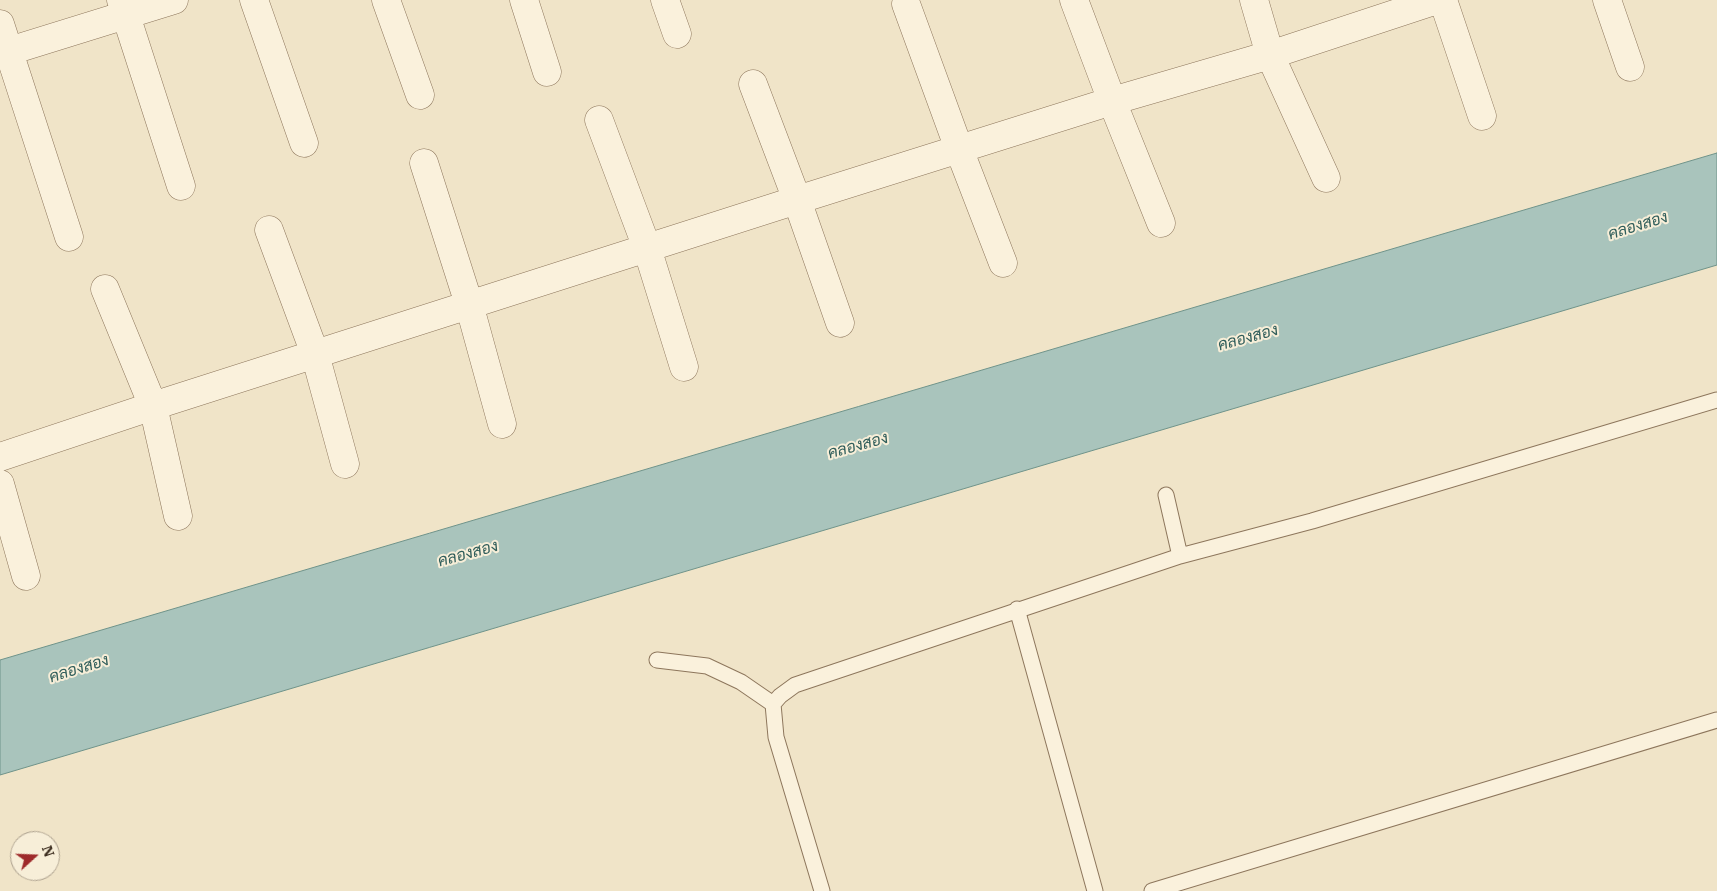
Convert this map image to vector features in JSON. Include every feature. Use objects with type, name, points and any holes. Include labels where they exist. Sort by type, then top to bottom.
[{"type":"street","points":[[4,53],[124,8],[174,0]]},
{"type":"street","points":[[254,0],[304,143]]},
{"type":"street","points":[[386,0],[420,95]]},
{"type":"street","points":[[524,0],[547,72]]},
{"type":"street","points":[[665,0],[677,34]]},
{"type":"street","points":[[1074,0],[1161,223]]},
{"type":"street","points":[[1254,0],[1270,55],[1326,178]]},
{"type":"street","points":[[0,457],[469,304],[1112,101],[1270,55],[1437,0]]},
{"type":"street","points":[[1444,0],[1482,116]]},
{"type":"street","points":[[1607,0],[1630,67]]},
{"type":"street","points":[[906,4],[1003,263]]},
{"type":"street","points":[[124,8],[181,186]]},
{"type":"street","points":[[0,24],[4,53],[69,237]]},
{"type":"street","points":[[753,84],[797,200],[840,323]]},
{"type":"street","points":[[599,120],[647,248],[684,367]]},
{"type":"street","points":[[424,163],[469,304],[502,424]]},
{"type":"street","points":[[269,230],[316,354],[345,464]]},
{"type":"street","points":[[104,289],[153,406],[178,516]]},
{"type":"street","points":[[0,484],[26,576]]},
{"type":"lane","points":[[822,891],[776,736],[774,704],[780,696],[795,685],[1180,556],[1312,522],[1717,400]]},
{"type":"lane","points":[[1166,495],[1180,556]]},
{"type":"lane","points":[[1017,610],[1095,891]]},
{"type":"lane","points":[[657,660],[707,666],[741,682],[774,704]]},
{"type":"lane","points":[[1152,891],[1717,720]]},
{"type":"water","name":"คลองสอง","points":[[1717,153],[1717,265],[0,775],[0,660]]}]
